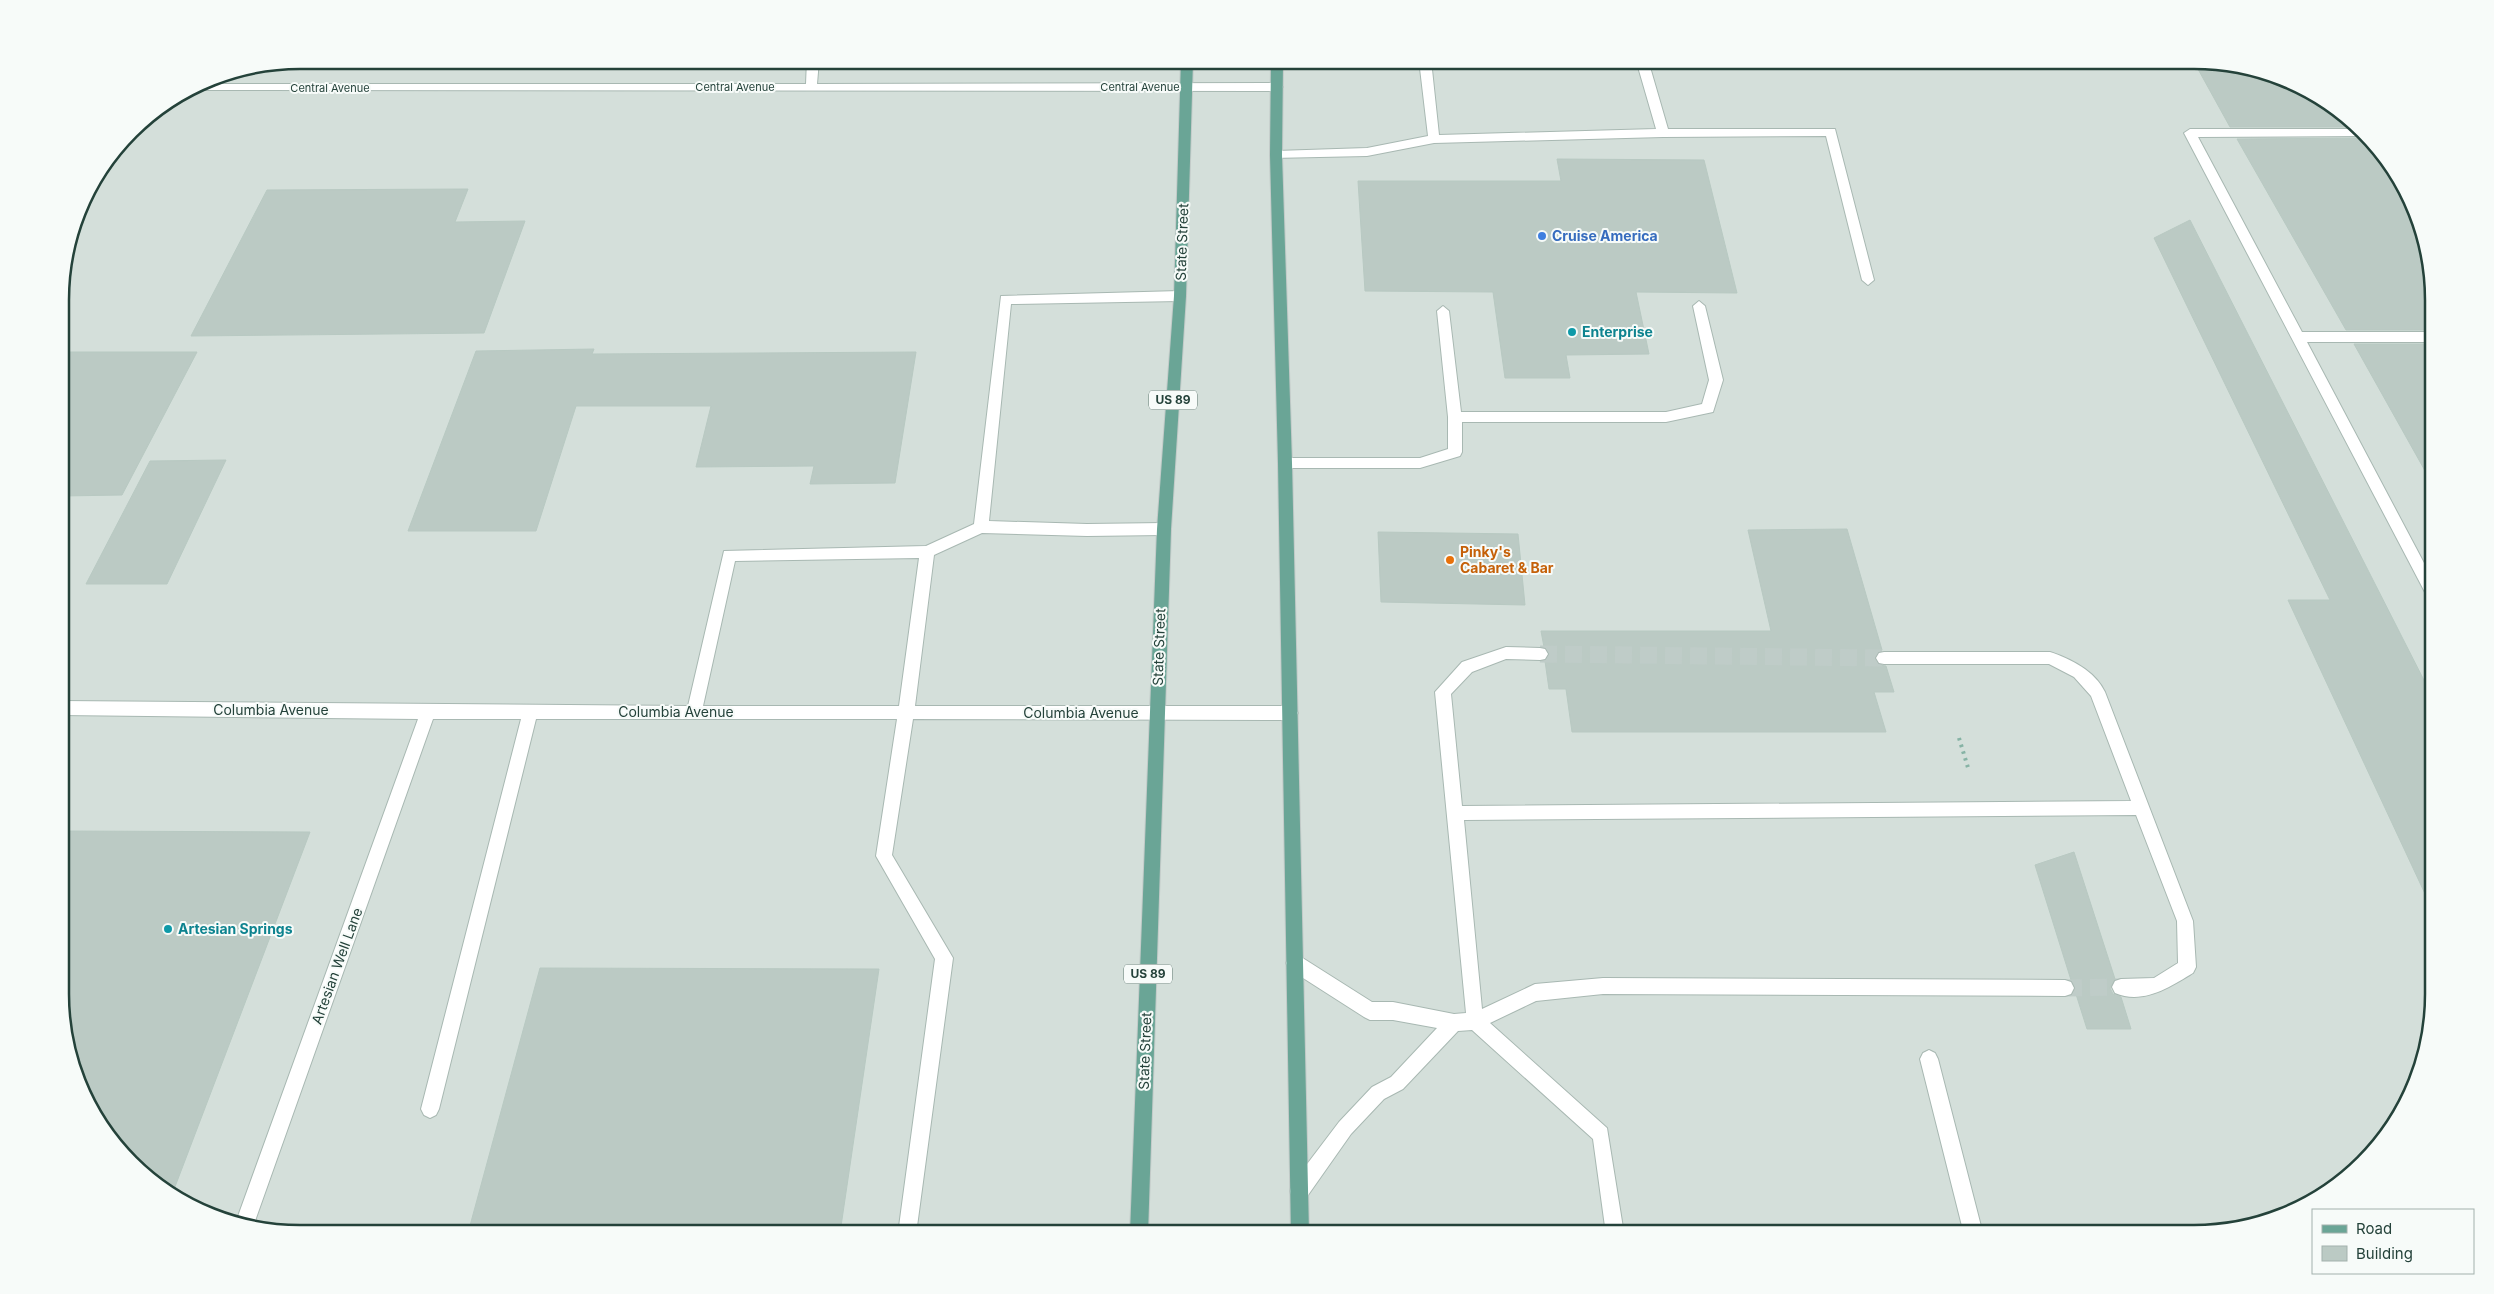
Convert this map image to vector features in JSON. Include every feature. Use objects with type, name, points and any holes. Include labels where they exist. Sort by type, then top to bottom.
[{"type":"main road","name":"State Street","points":[[1138,1225],[1164,528],[1180,296],[1187,69]]},
{"type":"main road","points":[[1277,69],[1276,155],[1290,713],[1300,1225]]},
{"type":"street","points":[[811,87],[812,69]]},
{"type":"street","points":[[1426,69],[1434,139]]},
{"type":"street","points":[[1645,69],[1663,133]]},
{"type":"street","name":"Central Avenue","points":[[208,88],[1277,87]]},
{"type":"street","points":[[1276,155],[1366,152],[1434,139],[1663,133],[1831,132],[1868,280]]},
{"type":"street","points":[[2354,133],[2190,133],[2425,579]]},
{"type":"street","points":[[981,527],[1005,300],[1180,296]]},
{"type":"street","points":[[1455,417],[1666,417],[1708,408],[1716,380],[1699,306]]},
{"type":"street","points":[[1284,463],[1420,463],[1455,452],[1455,417],[1443,311]]},
{"type":"street","points":[[2298,337],[2425,337]]},
{"type":"street","points":[[694,712],[729,555],[927,552],[981,527],[1087,530],[1164,528]]},
{"type":"street","points":[[908,1225],[944,958],[884,856],[906,712],[927,552]]},
{"type":"street","points":[[1540,654],[1506,653],[1467,667],[1443,692],[1475,1021],[1602,1134],[1614,1225]]},
{"type":"street","points":[[1884,658],[2050,658],[2080,672],[2097,692],[2185,921],[2187,967],[2156,986],[2121,987]]},
{"type":"street","name":"Columbia Avenue","points":[[69,708],[428,712],[1290,713]]},
{"type":"street","name":"Artesian Well Lane","points":[[247,1219],[428,712]]},
{"type":"street","points":[[430,1108],[530,712]]},
{"type":"street","points":[[1455,813],[2141,808]]},
{"type":"street","points":[[1295,963],[1370,1011],[1392,1011],[1454,1023],[1475,1021],[1536,993],[1603,986],[2065,988]]},
{"type":"street","points":[[1299,1191],[1345,1128],[1378,1092],[1397,1084],[1454,1023]]},
{"type":"street","points":[[1929,1059],[1972,1225]]},
{"type":"shaded area","points":[[285,69],[2209,69],[2239,73],[2282,86],[2310,100],[2335,117],[2358,136],[2377,159],[2394,184],[2408,212],[2421,255],[2425,285],[2425,1009],[2421,1039],[2408,1082],[2394,1110],[2377,1135],[2358,1158],[2335,1177],[2310,1194],[2282,1208],[2239,1221],[2209,1225],[285,1225],[255,1221],[212,1208],[184,1194],[159,1177],[136,1158],[126,1146],[100,1110],[86,1082],[73,1039],[69,1009],[69,285],[73,255],[86,212],[100,184],[136,136],[184,100],[212,86],[255,73]]},
{"type":"building","points":[[2198,69],[2239,73],[2282,86],[2310,100],[2347,127],[2230,127]]},
{"type":"building","points":[[2360,138],[2394,184],[2413,226],[2421,255],[2425,285],[2425,330],[2346,330],[2237,139]]},
{"type":"building","name":"Cruise America","points":[[1557,159],[1704,160],[1737,293],[1636,292],[1649,354],[1566,355],[1570,378],[1505,378],[1493,292],[1365,291],[1358,181],[1561,181]]},
{"type":"building","points":[[468,189],[455,222],[525,221],[484,333],[191,336],[267,190]]},
{"type":"building","points":[[2190,220],[2425,682],[2425,894],[2288,600],[2330,600],[2154,238]]},
{"type":"building","points":[[2354,344],[2425,344],[2425,471]]},
{"type":"building","points":[[594,349],[592,354],[916,352],[895,483],[810,484],[814,466],[696,467],[711,406],[576,406],[536,531],[408,531],[476,351]]},
{"type":"building","points":[[69,352],[197,352],[122,495],[69,496]]},
{"type":"building","points":[[226,460],[167,584],[86,584],[150,461]]},
{"type":"building","points":[[1847,529],[1882,650],[1877,652],[1874,659],[1879,665],[1886,666],[1894,692],[1874,692],[1886,732],[1572,732],[1566,689],[1549,689],[1545,661],[1550,653],[1544,647],[1541,631],[1771,631],[1748,530]]},
{"type":"building","name":"Pinky's Cabaret & Bar","points":[[1378,532],[1518,534],[1525,605],[1381,602]]},
{"type":"building","name":"Artesian Springs","points":[[69,831],[310,832],[175,1188],[136,1158],[117,1135],[100,1110],[81,1068],[73,1039],[69,1009]]},
{"type":"building","points":[[2074,852],[2115,979],[2110,988],[2113,994],[2121,997],[2131,1029],[2087,1029],[2075,991],[2076,987],[2071,980],[2035,865]]},
{"type":"building","points":[[540,968],[879,969],[841,1225],[470,1225]]},
{"type":"tunnel","points":[[1540,654],[1884,658]]},
{"type":"tunnel","points":[[2065,988],[2121,987]]},
{"type":"place","name":"Cruise America","points":[[1542,236]]},
{"type":"place","name":"Enterprise","points":[[1572,332]]},
{"type":"place","name":"Pinky's Cabaret & Bar","points":[[1450,560]]},
{"type":"place","name":"Artesian Springs","points":[[168,929]]}]
